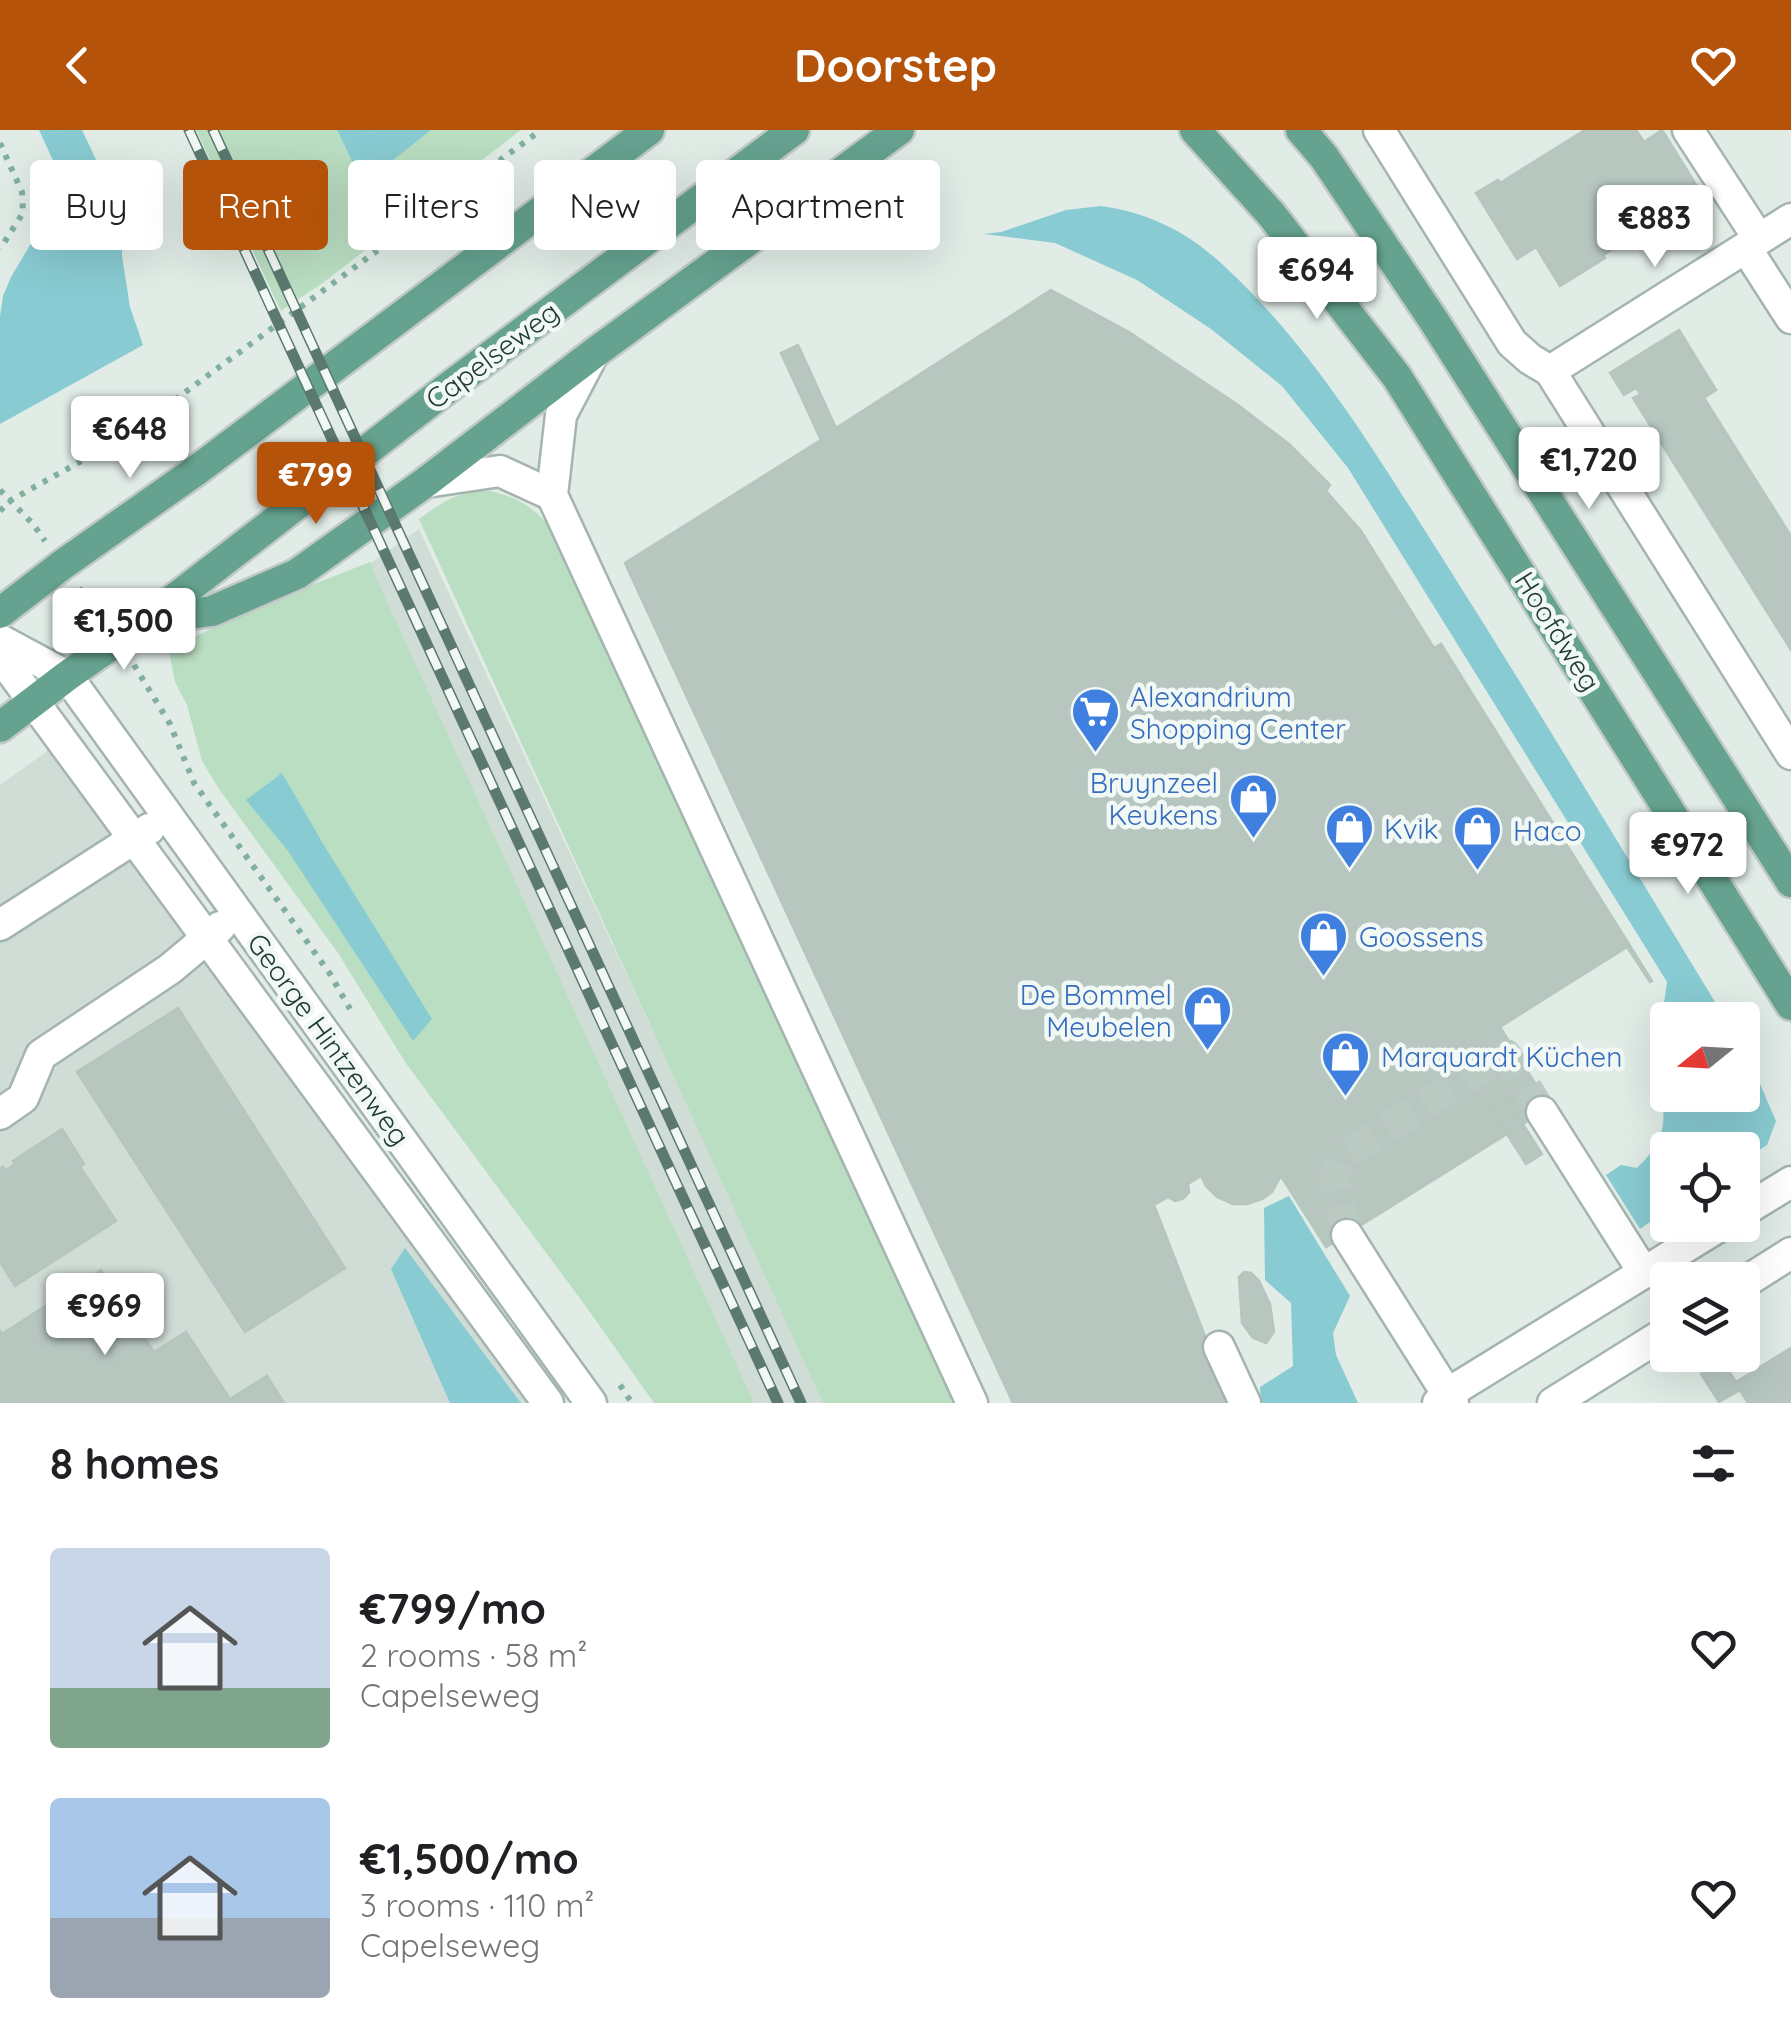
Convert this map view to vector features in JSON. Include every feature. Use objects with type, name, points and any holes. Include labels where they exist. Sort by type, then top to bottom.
[{"type":"main road","points":[[0,613],[650,130]]},
{"type":"main road","name":"Capelseweg","points":[[0,728],[794,130]]},
{"type":"main road","points":[[147,620],[212,611],[297,574],[900,130]]},
{"type":"main road","name":"Hoofdweg","points":[[1196,130],[1271,214],[1397,377],[1791,1004]]},
{"type":"main road","points":[[1301,130],[1434,321],[1791,882]]},
{"type":"street","points":[[1379,130],[1512,343],[1550,371],[1791,754]]},
{"type":"street","points":[[1688,130],[1720,182],[1791,318]]},
{"type":"street","points":[[1550,371],[1791,219]]},
{"type":"street","points":[[594,354],[561,415],[552,495],[972,1403]]},
{"type":"street","points":[[426,482],[500,471],[552,495]]},
{"type":"street","points":[[0,640],[67,676]]},
{"type":"street","name":"George Hintzenweg","points":[[0,656],[548,1403]]},
{"type":"street","name":"George Hintzenweg","points":[[67,676],[591,1403]]},
{"type":"street","points":[[0,924],[168,816]]},
{"type":"street","points":[[0,1114],[23,1098],[41,1055],[170,970],[238,913]]},
{"type":"street","points":[[1542,1112],[1644,1272]]},
{"type":"street","points":[[1760,1201],[1791,1182]]},
{"type":"street","points":[[1346,1235],[1446,1400],[1693,1242]]},
{"type":"street","points":[[1760,1273],[1791,1253]]},
{"type":"street","points":[[1553,1403],[1650,1342]]},
{"type":"street","points":[[1219,1347],[1246,1403]]},
{"type":"path","points":[[0,511],[10,500],[123,438],[541,130]]},
{"type":"path","points":[[0,144],[22,192],[22,213],[0,249]]},
{"type":"path","points":[[0,490],[10,500]]},
{"type":"path","name":"George Hintzenweg","points":[[117,640],[170,724],[194,783],[267,886]]},
{"type":"shaded area","points":[[419,529],[826,1403],[753,1403],[368,565]]},
{"type":"shaded area","points":[[50,749],[527,1403],[0,1403],[0,785]]},
{"type":"green space","points":[[196,130],[337,130],[352,160],[348,160],[348,250],[365,250],[281,311],[252,250],[328,250],[328,160],[210,160]]},
{"type":"green space","points":[[431,130],[521,130],[482,160],[393,160]]},
{"type":"green space","points":[[485,490],[524,503],[553,531],[958,1403],[823,1403],[419,519],[449,499]]},
{"type":"green space","points":[[370,562],[754,1403],[654,1403],[405,1062],[338,953],[202,761],[187,705],[175,682],[169,650],[250,609]]},
{"type":"water","points":[[39,130],[82,130],[96,160],[53,160]]},
{"type":"water","points":[[337,130],[431,130],[393,160],[351,160]]},
{"type":"water","points":[[1101,206],[1166,225],[1222,264],[1287,332],[1398,487],[1715,1002],[1664,1002],[1667,982],[1348,468],[1282,386],[1211,329],[1137,280],[1055,243],[984,234],[1066,210]]},
{"type":"water","points":[[30,245],[30,250],[122,250],[130,307],[143,345],[0,424],[0,316],[11,277]]},
{"type":"water","points":[[282,773],[432,1019],[413,1041],[288,851],[246,800]]},
{"type":"water","points":[[1760,1084],[1776,1121],[1767,1145],[1760,1150],[1760,1132],[1661,1132],[1663,1112],[1760,1112]]},
{"type":"water","points":[[1650,1153],[1650,1222],[1640,1229],[1606,1175],[1621,1165],[1637,1168]]},
{"type":"water","points":[[1289,1196],[1350,1296],[1333,1333],[1336,1355],[1358,1403],[1261,1403],[1260,1387],[1293,1366],[1291,1303],[1265,1280],[1264,1208]]},
{"type":"water","points":[[405,1248],[521,1403],[450,1403],[391,1269]]},
{"type":"building","points":[[1585,130],[1636,130],[1644,142],[1662,130],[1703,196],[1682,210],[1680,206],[1560,286],[1536,247],[1517,259],[1476,193],[1498,180],[1500,183]]},
{"type":"building","name":"Alexandrium Shopping Center","points":[[1051,290],[1129,332],[1238,405],[1289,444],[1330,485],[1326,491],[1361,531],[1434,648],[1441,644],[1652,981],[1627,947],[1500,1027],[1550,1107],[1326,1247],[1281,1176],[1272,1192],[1247,1204],[1233,1204],[1217,1197],[1201,1176],[1188,1184],[1189,1192],[1183,1199],[1175,1201],[1168,1197],[1154,1205],[1231,1403],[1013,1403],[625,563],[821,440],[781,353],[798,345],[836,428]]},
{"type":"building","points":[[1679,330],[1716,390],[1704,398],[1791,536],[1791,650],[1633,398],[1641,394],[1636,388],[1624,395],[1610,373]]},
{"type":"building","points":[[178,1008],[345,1268],[245,1332],[77,1072]]},
{"type":"building","points":[[1507,1099],[1542,1154],[1526,1164],[1491,1109]]},
{"type":"building","points":[[62,1129],[84,1164],[80,1167],[116,1221],[15,1286],[0,1262],[0,1169],[5,1171],[15,1164],[13,1161]]},
{"type":"building","points":[[101,1270],[154,1352],[186,1332],[230,1399],[267,1376],[284,1403],[0,1403],[0,1331],[2,1334]]},
{"type":"building","points":[[1244,1272],[1259,1281],[1270,1304],[1274,1332],[1266,1343],[1253,1338],[1242,1323],[1239,1277]]},
{"type":"building","points":[[1791,1348],[1791,1403],[1748,1403],[1740,1390],[1719,1402],[1701,1374],[1729,1372],[1736,1382],[1752,1372],[1760,1372],[1760,1367]]},
{"type":"tunnel","points":[[1347,1235],[1334,1176],[1341,1157],[1506,1054],[1542,1112]]},
{"type":"railway","points":[[189,130],[778,1403]]},
{"type":"railway","points":[[213,130],[801,1403]]},
{"type":"place","name":"Alexandrium Shopping Center","points":[[1095,754]]},
{"type":"place","name":"Bruynzeel Keukens","points":[[1253,840]]},
{"type":"place","name":"Kvik","points":[[1349,870]]},
{"type":"place","name":"Haco","points":[[1478,872]]},
{"type":"place","name":"Goossens","points":[[1324,978]]},
{"type":"place","name":"De Bommel Meubelen","points":[[1207,1052]]},
{"type":"place","name":"Marquardt Küchen","points":[[1346,1098]]}]
